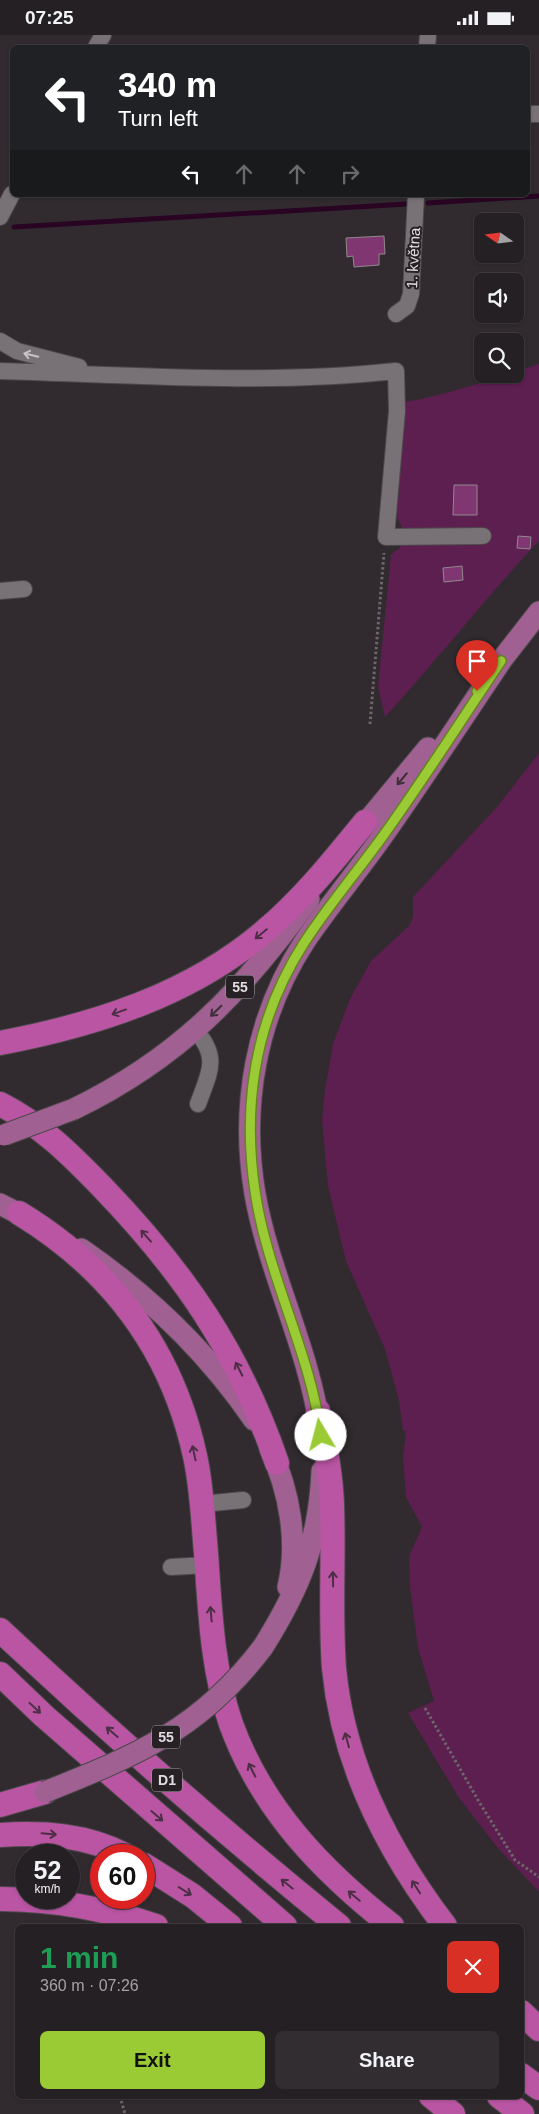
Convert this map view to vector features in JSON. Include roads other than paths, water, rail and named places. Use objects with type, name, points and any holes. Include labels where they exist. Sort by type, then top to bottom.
[{"type":"highway","points":[[0,1043],[37,1036],[102,1018],[154,999],[204,975],[266,930],[315,881],[365,822]]},
{"type":"highway","points":[[0,1104],[32,1123],[77,1162],[114,1200],[173,1268],[199,1302],[230,1353],[256,1406],[277,1463]]},
{"type":"highway","points":[[10,1209],[57,1238],[102,1277],[144,1331],[164,1366],[183,1412],[196,1458],[202,1504],[212,1627],[223,1695],[231,1722],[253,1773],[276,1810],[309,1853],[352,1894],[390,1924]]},
{"type":"highway","points":[[318,1411],[330,1472],[334,1667],[346,1737],[360,1781],[389,1842],[407,1872],[444,1924]]},
{"type":"highway","name":"D1","points":[[0,1630],[75,1699],[277,1876],[336,1924]]},
{"type":"highway","name":"D1","points":[[0,1674],[52,1723],[283,1924]]},
{"type":"highway","points":[[0,1805],[45,1792]]},
{"type":"highway","points":[[0,1835],[32,1833],[68,1836],[100,1844]]},
{"type":"highway","points":[[155,1872],[193,1896],[228,1924]]},
{"type":"highway","points":[[0,1899],[75,1906],[108,1912],[149,1924]]},
{"type":"highway","points":[[524,2014],[539,2029]]},
{"type":"highway","points":[[524,2030],[539,2041]]},
{"type":"highway","points":[[524,2077],[539,2088]]},
{"type":"highway","points":[[435,2099],[453,2114]]},
{"type":"highway","points":[[503,2099],[522,2114]]},
{"type":"main road","name":"55","points":[[2,1136],[74,1109],[134,1077],[196,1031],[220,1009],[263,961],[365,822],[501,661],[539,612]]},
{"type":"main road","name":"55","points":[[0,1812],[126,1757],[174,1733],[224,1693],[263,1647],[291,1599],[312,1547],[318,1516],[321,1479],[321,1435],[318,1411],[307,1369],[266,1241],[255,1194],[250,1146],[250,1119],[255,1065],[260,1044],[282,981],[304,943],[383,836],[501,661]]},
{"type":"main road","name":"55","points":[[10,1209],[104,1265],[129,1283],[164,1316],[210,1365],[246,1407],[267,1442],[277,1463],[291,1523],[292,1562],[286,1595],[263,1647]]},
{"type":"street","points":[[0,217],[10,197]]},
{"type":"street","name":"1. května","points":[[396,315],[407,307],[411,294],[416,197]]},
{"type":"street","points":[[0,341],[9,348],[28,354],[113,375]]},
{"type":"street","points":[[0,371],[171,377],[273,377],[353,375],[396,371],[397,411],[386,537],[484,535]]},
{"type":"street","points":[[0,591],[24,589]]},
{"type":"street","points":[[196,1031],[206,1042],[211,1056],[210,1072],[198,1104]]},
{"type":"street","points":[[202,1504],[243,1500]]},
{"type":"street","points":[[171,1567],[207,1565]]},
{"type":"waterway","points":[[530,197],[539,196]]},
{"type":"waterway","points":[[428,203],[523,197]]},
{"type":"waterway","points":[[14,227],[407,204]]}]
